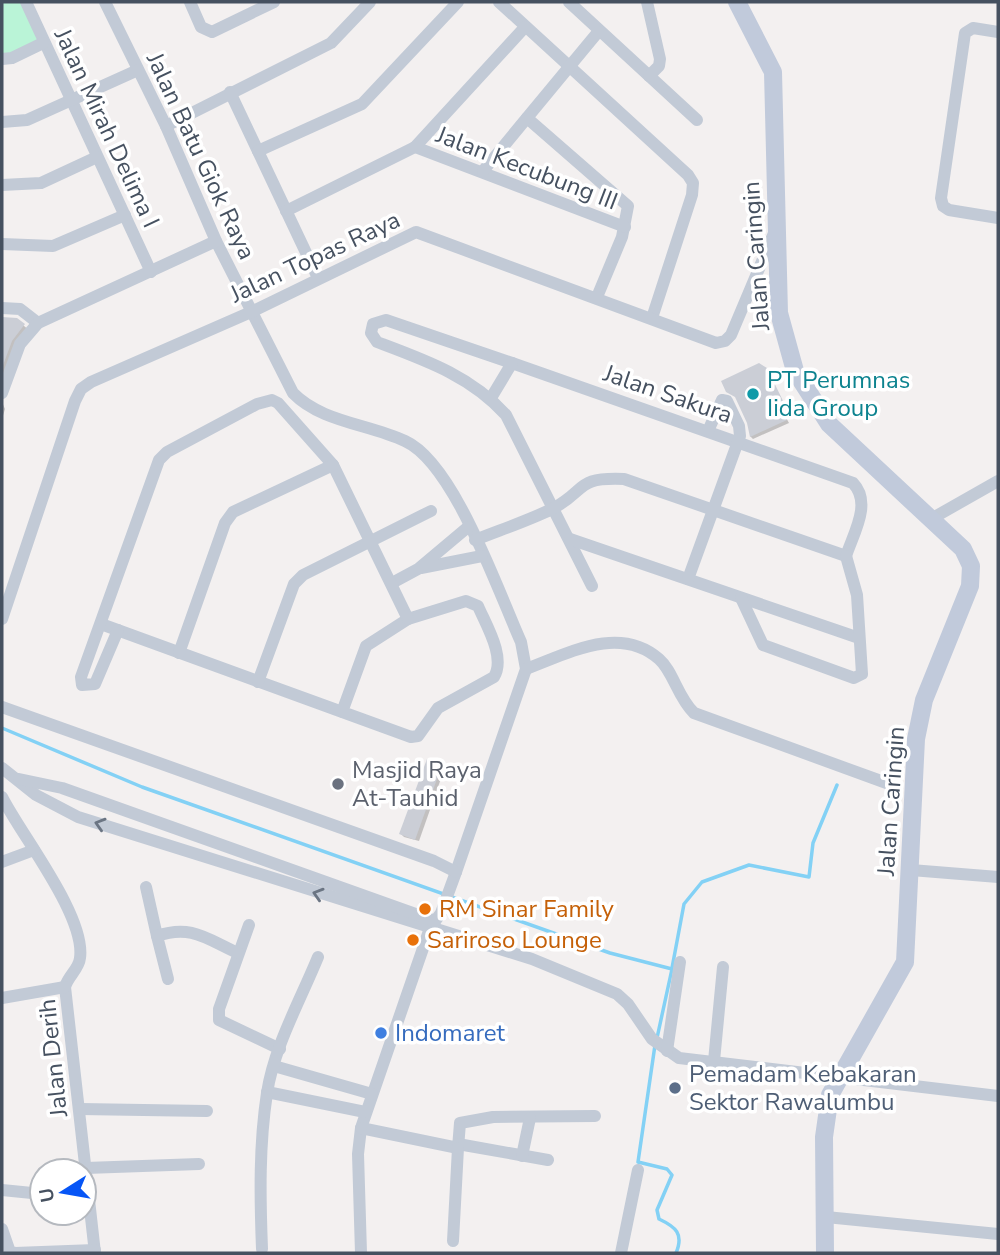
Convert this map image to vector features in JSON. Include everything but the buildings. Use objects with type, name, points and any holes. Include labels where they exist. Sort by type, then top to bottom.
[{"type":"main road","name":"Jalan Caringin","points":[[737,2],[773,72],[779,313],[795,371],[807,395],[829,424],[962,549],[971,566],[970,586],[924,700],[916,739],[905,962],[830,1095],[825,1119],[825,1253]]},
{"type":"street","name":"Jalan Mirah Delima I","points":[[26,2],[152,272]]},
{"type":"street","name":"Jalan Batu Giok Raya","points":[[105,2],[166,126],[216,241],[293,393],[303,403],[318,410],[407,442],[431,459],[447,482],[468,527]]},
{"type":"street","points":[[190,2],[201,27],[212,32],[274,2]]},
{"type":"street","points":[[166,126],[331,43],[370,2]]},
{"type":"street","points":[[258,151],[362,104],[458,2]]},
{"type":"street","points":[[499,2],[688,175],[693,183],[692,195],[652,318]]},
{"type":"street","points":[[569,2],[598,32],[697,120]]},
{"type":"street","points":[[647,2],[660,59],[659,66],[649,76]]},
{"type":"street","points":[[286,211],[415,148],[525,27]]},
{"type":"street","points":[[998,32],[973,27],[965,33],[941,198],[943,206],[949,210],[998,218]]},
{"type":"street","points":[[483,171],[598,32]]},
{"type":"street","points":[[2,59],[12,58],[43,43]]},
{"type":"street","points":[[2,122],[27,120],[138,71]]},
{"type":"street","points":[[230,92],[318,278]]},
{"type":"street","points":[[527,118],[624,201],[628,208],[625,227],[597,298]]},
{"type":"street","name":"Jalan Kecubung III","points":[[415,148],[483,171],[625,227]]},
{"type":"street","points":[[2,185],[41,183],[97,157]]},
{"type":"street","points":[[2,244],[53,246],[125,215]]},
{"type":"street","name":"Jalan Topas Raya","points":[[2,620],[81,389],[251,312],[416,232],[716,343],[731,335],[776,229]]},
{"type":"street","points":[[2,393],[20,344],[38,324],[216,241]]},
{"type":"street","points":[[2,308],[20,309],[38,324]]},
{"type":"street","name":"Jalan Sakura","points":[[491,398],[440,365],[377,342],[372,333],[373,324],[386,320],[853,483],[862,492],[863,503],[846,556]]},
{"type":"street","points":[[512,363],[491,398],[517,432],[592,586]]},
{"type":"street","points":[[118,630],[95,684],[82,685],[81,677],[159,460],[167,452],[257,404],[272,400],[278,403],[333,465],[372,540],[408,619]]},
{"type":"street","points":[[688,579],[738,441],[739,426],[727,401],[722,400],[708,431]]},
{"type":"street","points":[[179,653],[225,523],[233,512],[333,465]]},
{"type":"street","points":[[475,540],[554,507],[586,482],[598,478],[624,479],[846,556],[857,596],[862,674],[855,678],[763,645],[741,598]]},
{"type":"street","points":[[931,519],[998,481]]},
{"type":"street","points":[[258,682],[294,583],[303,575],[431,511]]},
{"type":"street","points":[[361,1253],[358,1154],[365,1112],[454,876],[526,669],[521,642],[468,527],[418,569],[392,583]]},
{"type":"street","points":[[570,539],[859,638]]},
{"type":"street","points":[[418,569],[482,556]]},
{"type":"street","points":[[101,624],[258,682],[411,737],[418,736],[438,708],[494,677],[497,672],[495,648],[473,602],[459,602],[408,619],[366,646],[342,712]]},
{"type":"street","points":[[526,669],[614,640],[660,659],[682,701],[694,713],[892,785]]},
{"type":"street","points":[[2,707],[454,876]]},
{"type":"street","points":[[2,768],[45,801],[78,817],[435,921]]},
{"type":"street","points":[[15,778],[62,788],[435,921],[617,994],[628,1004],[659,1045],[679,1058],[840,1075],[917,1088],[998,1096]]},
{"type":"street","name":"Jalan Derih","points":[[3,802],[66,905],[79,941],[80,958],[65,987],[85,1157]]},
{"type":"street","points":[[2,862],[34,849]]},
{"type":"street","points":[[911,870],[998,877]]},
{"type":"street","points":[[146,887],[168,979]]},
{"type":"street","points":[[249,925],[219,1009],[219,1020],[280,1049]]},
{"type":"street","points":[[157,936],[175,930],[188,930],[238,953]]},
{"type":"street","points":[[262,1249],[259,1182],[267,1092],[280,1049],[318,957]]},
{"type":"street","points":[[659,1045],[680,962]]},
{"type":"street","points":[[714,1061],[723,967]]},
{"type":"street","points":[[2,998],[65,987]]},
{"type":"street","points":[[274,1066],[372,1094]]},
{"type":"street","points":[[267,1092],[365,1112]]},
{"type":"street","points":[[80,1109],[207,1111]]},
{"type":"street","points":[[453,1241],[460,1123],[493,1117],[595,1116]]},
{"type":"street","points":[[522,1156],[530,1118]]},
{"type":"street","points":[[361,1128],[548,1160]]},
{"type":"street","points":[[98,1168],[200,1164]]},
{"type":"street","points":[[621,1253],[638,1170]]},
{"type":"street","points":[[2,1190],[28,1193]]},
{"type":"street","points":[[826,1217],[998,1234]]},
{"type":"street","name":"Jalan Derih","points":[[92,1227],[95,1252]]},
{"type":"street","points":[[2,1229],[10,1252],[95,1252]]},
{"type":"green space","points":[[2,2],[26,2],[43,43],[2,59]]},
{"type":"waterway","points":[[2,728],[142,787],[610,953],[672,969],[657,1038]]},
{"type":"waterway","points":[[672,968],[684,904],[702,882],[749,865],[809,877],[813,843],[837,785]]},
{"type":"waterway","points":[[655,1045],[638,1162],[667,1169],[672,1175],[657,1210],[659,1219],[670,1225],[679,1236],[676,1253]]},
{"type":"place","name":"PT Perumnas Iida Group","points":[[753,394]]},
{"type":"place","name":"Masjid Raya At-Tauhid","points":[[338,784]]},
{"type":"place","name":"RM Sinar Family","points":[[425,909]]},
{"type":"place","name":"Sariroso Lounge","points":[[413,940]]},
{"type":"place","name":"Indomaret","points":[[381,1033]]},
{"type":"place","name":"Pemadam Kebakaran Sektor Rawalumbu","points":[[675,1088]]}]
